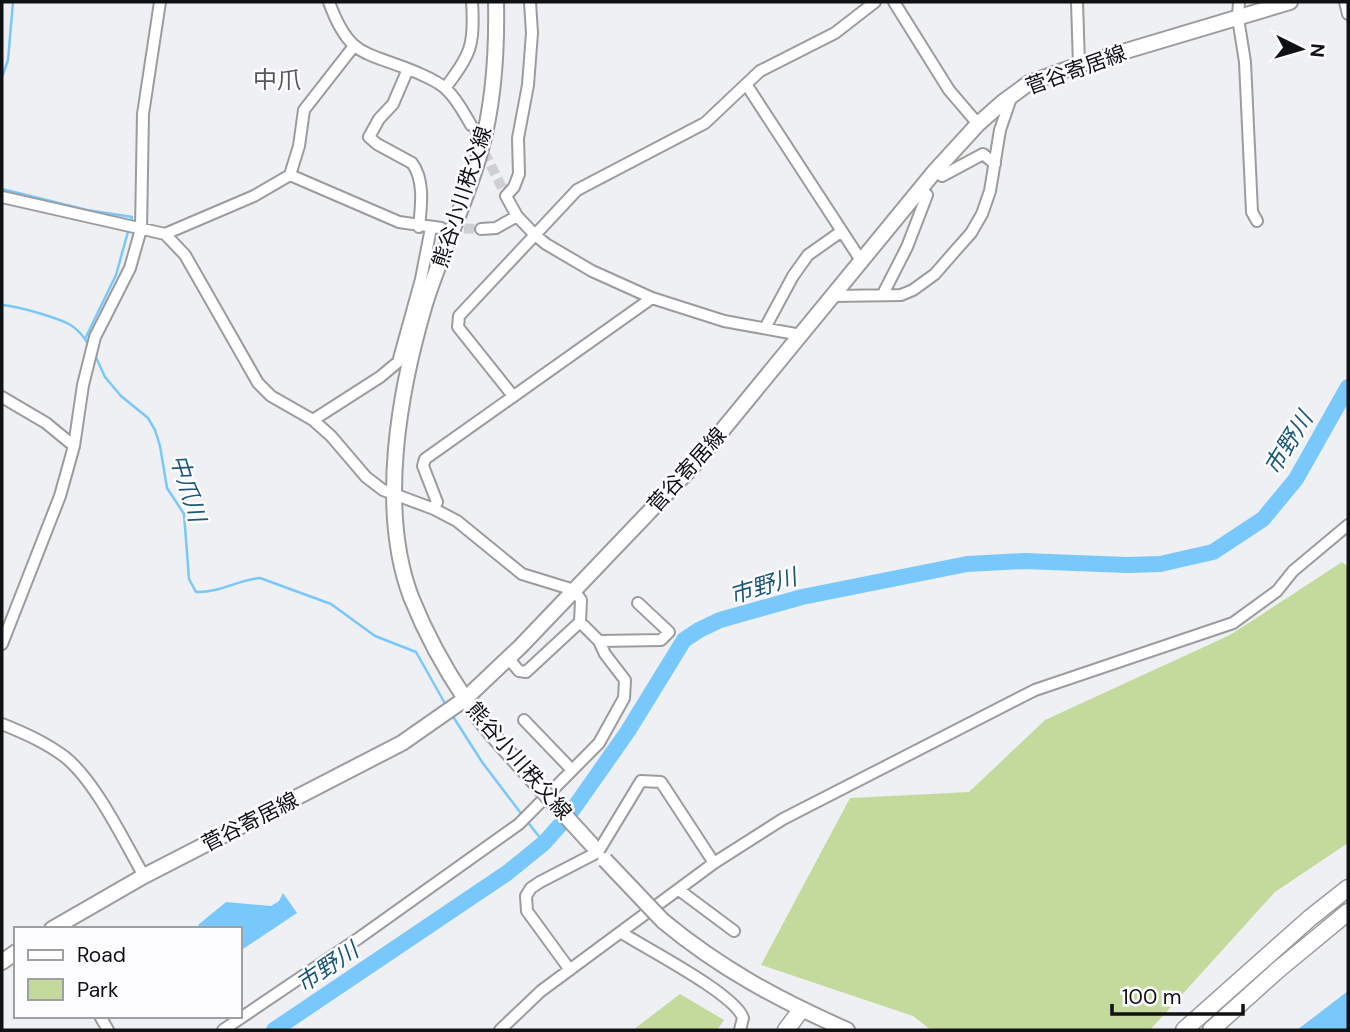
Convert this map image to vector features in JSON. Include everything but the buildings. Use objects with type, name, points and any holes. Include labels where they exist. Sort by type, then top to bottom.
[{"type":"highway","points":[[1184,1030],[1310,918],[1348,888]]},
{"type":"highway","points":[[1211,1030],[1348,912]]},
{"type":"highway","points":[[786,1030],[801,1010]]},
{"type":"highway","points":[[798,1030],[801,1010]]},
{"type":"main road","name":"熊谷小川秩父線","points":[[496,2],[497,23],[488,119],[481,151],[422,318],[398,435],[393,493],[399,551],[411,596],[439,655],[465,699],[598,853],[663,921],[722,966],[801,1010],[847,1030]]},
{"type":"main road","name":"菅谷寄居線","points":[[55,927],[144,876],[402,743],[465,699],[693,466],[921,188],[978,124],[1012,95],[1029,83],[1079,65],[1290,2]]},
{"type":"street","points":[[2,644],[60,496],[74,446],[83,385],[95,337],[130,268],[141,229],[143,114],[160,2]]},
{"type":"street","points":[[329,2],[338,26],[354,46],[445,88],[471,125]]},
{"type":"street","points":[[445,88],[465,63],[472,44],[472,2]]},
{"type":"street","points":[[530,2],[532,33],[528,85],[518,138],[519,174],[514,187],[506,195],[517,216],[546,244],[592,271],[652,298],[724,321],[801,335]]},
{"type":"street","points":[[513,396],[460,330],[457,322],[459,316],[577,190],[705,123],[760,71],[835,33],[875,2]]},
{"type":"street","points":[[894,2],[949,90],[978,124]]},
{"type":"street","points":[[1077,2],[1079,65]]},
{"type":"street","points":[[1239,2],[1238,18],[1245,62],[1252,212],[1257,221]]},
{"type":"street","points":[[1345,2],[1348,14]]},
{"type":"street","points":[[164,234],[254,196],[290,175],[299,146],[304,110],[354,46]]},
{"type":"street","points":[[313,420],[380,377],[398,362],[421,279],[430,227],[416,168],[369,137],[379,119],[393,104],[408,69]]},
{"type":"street","points":[[746,84],[862,262]]},
{"type":"street","points":[[833,296],[901,295],[935,274],[971,233],[982,214],[995,164],[1000,130],[1012,95]]},
{"type":"street","points":[[935,172],[942,176],[983,154],[995,164]]},
{"type":"street","points":[[290,175],[377,214],[430,227]]},
{"type":"street","points":[[883,294],[907,247],[927,195],[921,188]]},
{"type":"street","points":[[2,197],[164,234],[185,255],[258,383],[271,396],[313,420],[331,436],[366,477],[393,493],[457,521],[523,574],[574,590],[581,600],[580,622],[526,672],[519,671],[508,658]]},
{"type":"street","points":[[481,229],[496,228],[517,216]]},
{"type":"street","points":[[765,328],[793,276],[808,255],[842,231]]},
{"type":"street","points":[[434,509],[437,502],[423,466],[425,459],[652,298]]},
{"type":"street","points":[[2,397],[46,423],[74,446]]},
{"type":"street","points":[[500,1030],[541,991],[714,863],[783,819],[1034,690],[1233,623],[1277,591],[1293,571],[1348,525]]},
{"type":"street","points":[[600,641],[661,640],[669,632],[638,603]]},
{"type":"street","points":[[242,1017],[519,824],[599,743],[626,691],[622,675],[605,654],[600,641],[580,622]]},
{"type":"street","points":[[524,720],[572,770]]},
{"type":"street","points":[[2,724],[34,737],[66,758],[100,801],[144,876]]},
{"type":"street","points":[[570,970],[527,911],[526,896],[531,888],[540,882],[598,853],[641,781],[661,782],[714,863]]},
{"type":"street","points":[[679,890],[734,931]]},
{"type":"street","points":[[622,933],[708,984],[736,1007],[743,1018],[740,1030]]},
{"type":"street","points":[[223,1030],[241,1018]]},
{"type":"green space","points":[[1342,562],[1348,567],[1348,843],[1275,892],[1150,1030],[931,1030],[913,1016],[761,965],[850,798],[969,792],[1045,720],[1230,635]]},
{"type":"green space","points":[[680,994],[724,1020],[717,1030],[633,1030]]},
{"type":"water","points":[[283,893],[297,913],[242,950],[242,927],[198,925],[226,902],[271,906],[279,901]]},
{"type":"water","points":[[1348,991],[1348,1030],[1297,1030]]},
{"type":"waterway","name":"中爪川","points":[[2,77],[8,60],[13,2]]},
{"type":"waterway","name":"中爪川","points":[[2,189],[87,210],[132,217],[130,222]]},
{"type":"waterway","name":"中爪川","points":[[85,339],[116,275],[129,228]]},
{"type":"waterway","points":[[2,305],[36,312],[69,324],[89,345]]},
{"type":"waterway","name":"中爪川","points":[[94,353],[105,377],[121,396],[148,418],[155,430],[167,488],[184,514],[189,579],[196,592],[213,591],[260,578],[331,604],[375,636],[416,652],[447,707]]},
{"type":"waterway","name":"市野川","points":[[274,1030],[507,873],[544,843],[569,815],[628,731],[684,640],[699,630],[720,620],[802,597],[967,564],[1024,561],[1160,564],[1213,552],[1263,519],[1296,479],[1348,387]]},
{"type":"waterway","name":"中爪川","points":[[452,715],[482,762],[523,816]]},
{"type":"waterway","name":"中爪川","points":[[527,821],[544,843]]},
{"type":"tunnel","points":[[471,125],[506,196]]},
{"type":"tunnel","points":[[449,228],[481,229]]},
{"type":"district","name":"中爪","points":[[277,79]]}]
